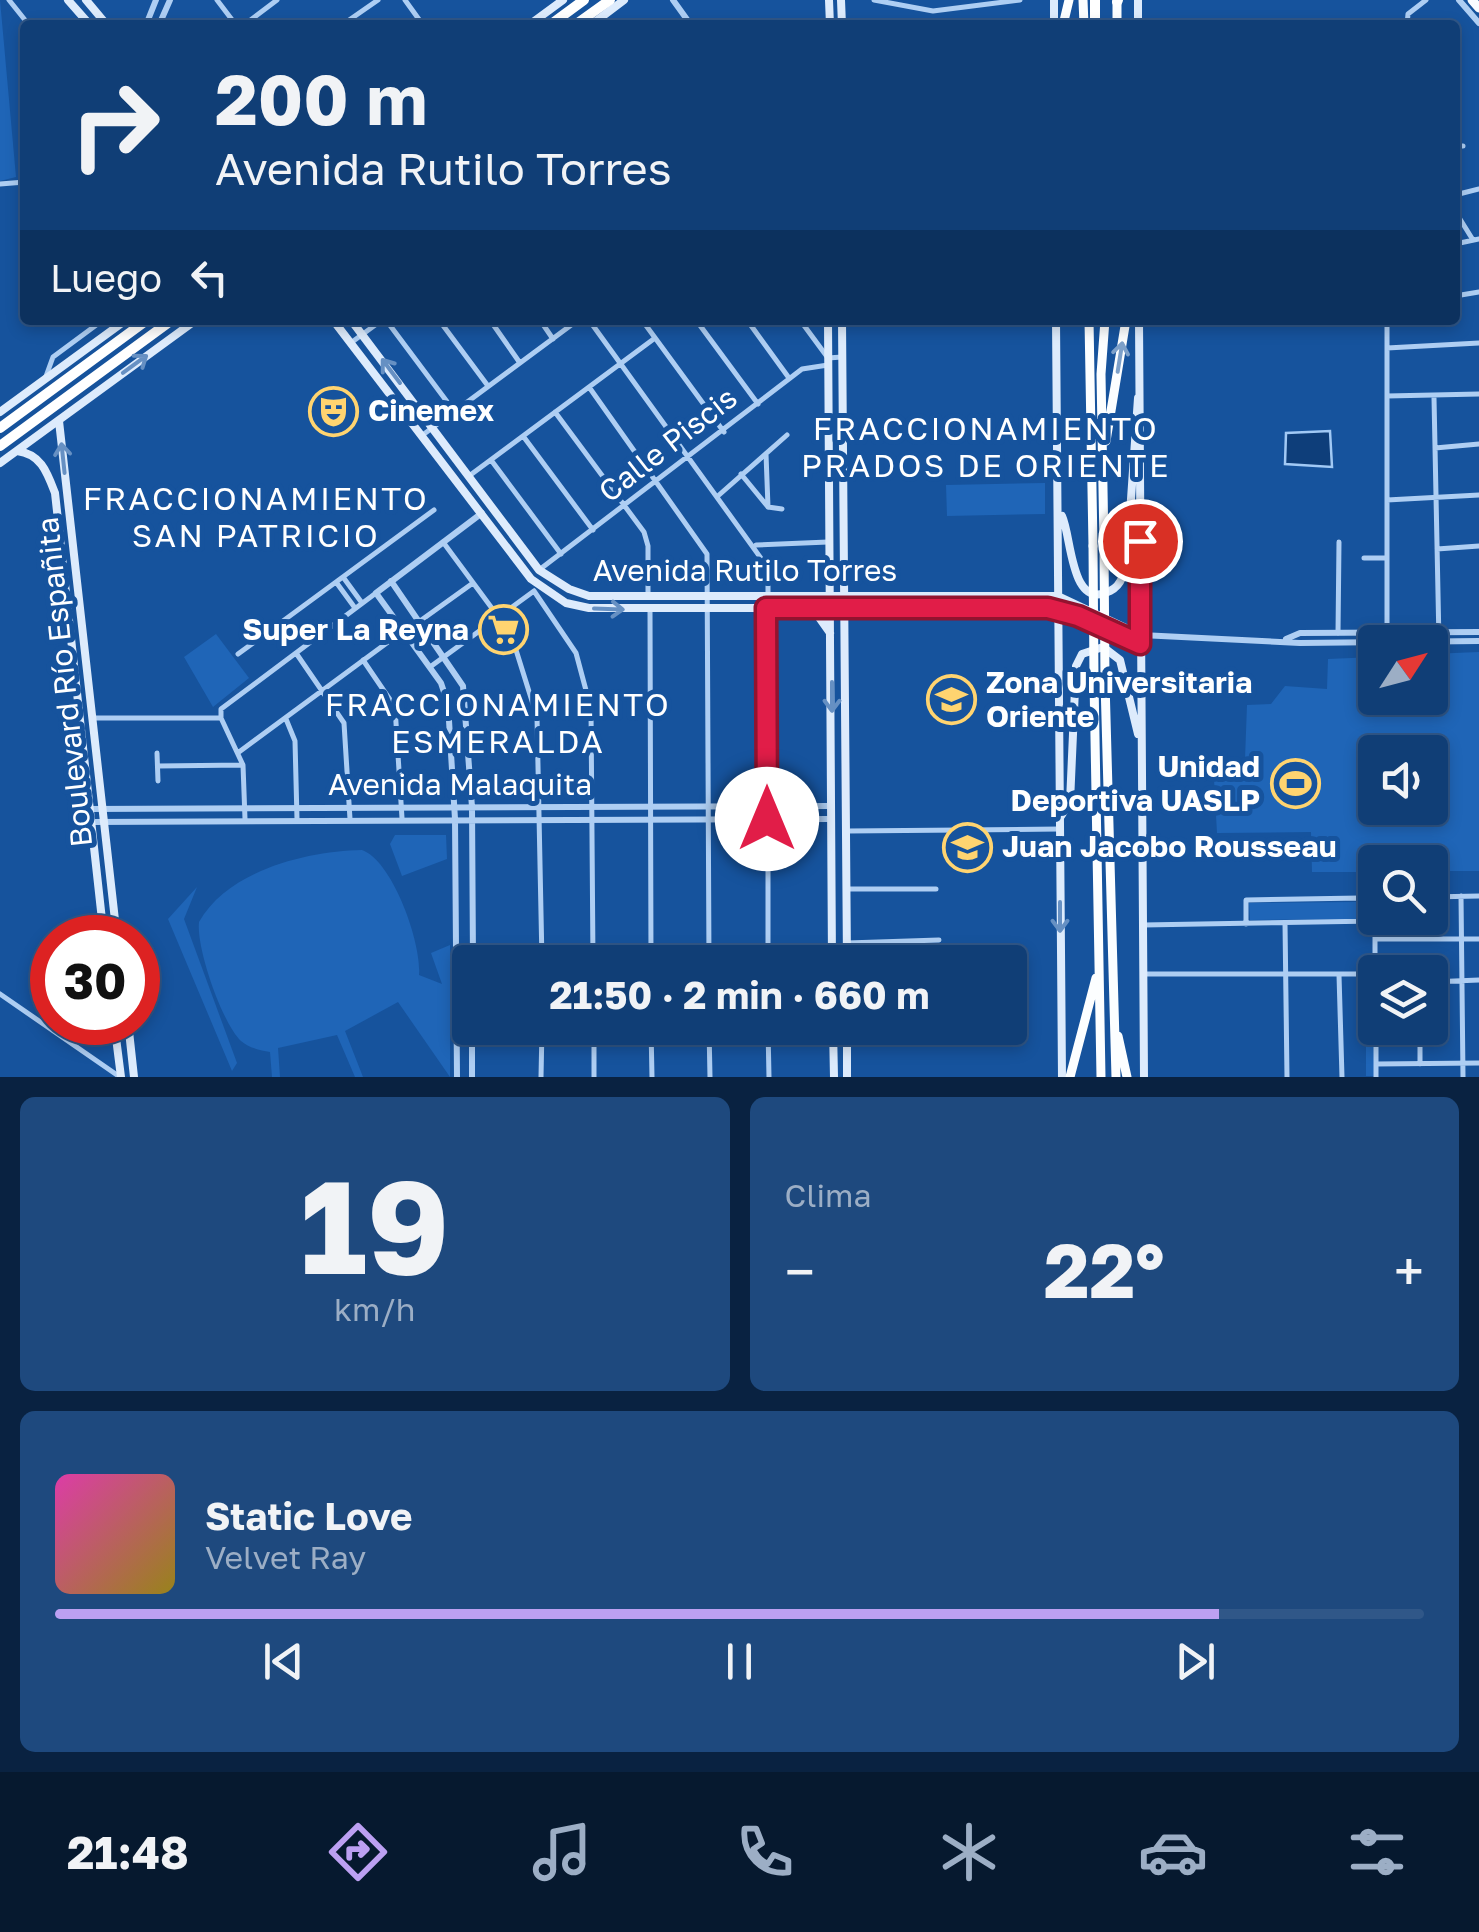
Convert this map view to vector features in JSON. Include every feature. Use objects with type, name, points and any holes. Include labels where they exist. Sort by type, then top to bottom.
[{"type":"highway","points":[[554,20],[572,0]]},
{"type":"highway","points":[[557,20],[584,0]]},
{"type":"highway","points":[[582,20],[610,0]]},
{"type":"highway","points":[[0,428],[140,325]]},
{"type":"highway","points":[[0,446],[165,325]]},
{"type":"highway","points":[[1090,325],[1099,546],[1101,1077]]},
{"type":"highway","points":[[1099,546],[1105,325]]},
{"type":"highway","points":[[1102,464],[1125,325]]},
{"type":"highway","points":[[1100,682],[1116,1077]]},
{"type":"highway","points":[[1070,1077],[1099,966]]},
{"type":"highway","points":[[1114,1026],[1126,1077]]},
{"type":"main road","points":[[68,0],[86,20]]},
{"type":"main road","points":[[86,0],[103,20]]},
{"type":"main road","points":[[552,3],[563,0]]},
{"type":"main road","points":[[598,20],[624,0]]},
{"type":"main road","points":[[1472,0],[1479,8]]},
{"type":"main road","points":[[0,412],[119,325]]},
{"type":"main road","points":[[0,463],[189,325]]},
{"type":"main road","name":"Avenida Rutilo Torres","points":[[337,325],[483,512],[535,588],[566,603],[650,610],[808,606],[1058,610],[1140,639]]},
{"type":"main road","name":"Avenida Rutilo Torres","points":[[355,325],[540,570],[568,590],[588,596],[1058,596],[1140,639]]},
{"type":"main road","points":[[828,325],[832,945]]},
{"type":"main road","points":[[842,325],[846,943]]},
{"type":"main road","points":[[1056,325],[1061,512],[1058,610],[1062,1077]]},
{"type":"main road","points":[[1139,325],[1144,1077]]},
{"type":"main road","points":[[1061,512],[1069,530],[1076,577],[1085,590],[1100,595],[1115,590],[1124,576],[1127,557],[1133,421],[1140,392]]},
{"type":"main road","name":"Boulevard Río Españita","points":[[59,420],[115,915]]},
{"type":"main road","name":"Boulevard Río Españita","points":[[17,451],[32,452],[40,460],[55,493],[101,915]]},
{"type":"main road","points":[[811,594],[824,586],[832,569]]},
{"type":"main road","points":[[808,606],[817,611],[832,638]]},
{"type":"main road","points":[[1060,824],[1070,802],[1076,666],[1091,649],[1113,652],[1120,660],[1142,748]]},
{"type":"main road","points":[[117,1045],[120,1077]]},
{"type":"main road","points":[[131,1045],[134,1077]]},
{"type":"main road","points":[[833,1045],[834,1077]]},
{"type":"main road","points":[[847,1045],[847,1077]]},
{"type":"street","points":[[9,0],[25,20]]},
{"type":"street","points":[[217,0],[235,20]]},
{"type":"street","points":[[248,20],[278,0]]},
{"type":"street","points":[[349,20],[378,0]]},
{"type":"street","points":[[874,0],[932,12],[985,8],[999,1],[1020,0]]},
{"type":"street","points":[[1407,20],[1408,14],[1426,0]]},
{"type":"street","points":[[1459,0],[1479,23]]},
{"type":"street","points":[[1460,218],[1476,240]]},
{"type":"street","points":[[45,379],[53,358],[97,325]]},
{"type":"street","points":[[352,342],[376,325]]},
{"type":"street","points":[[388,325],[454,411]]},
{"type":"street","points":[[443,325],[488,386]]},
{"type":"street","points":[[493,325],[520,363]]},
{"type":"street","points":[[544,325],[553,338]]},
{"type":"street","points":[[424,434],[571,325]]},
{"type":"street","points":[[592,325],[756,546],[768,568],[768,945]]},
{"type":"street","points":[[646,325],[724,432]]},
{"type":"street","points":[[700,325],[758,404]]},
{"type":"street","points":[[751,325],[789,378]]},
{"type":"street","points":[[803,325],[828,361]]},
{"type":"street","points":[[1386,325],[1387,625]]},
{"type":"street","points":[[469,476],[655,338]]},
{"type":"street","points":[[1386,348],[1479,344]]},
{"type":"street","name":"Calle Piscis","points":[[540,570],[658,483],[802,368],[842,357]]},
{"type":"street","points":[[588,387],[704,547],[708,597],[709,945]]},
{"type":"street","points":[[1387,396],[1434,398],[1479,394]]},
{"type":"street","points":[[1434,398],[1439,625]]},
{"type":"street","points":[[555,412],[626,506],[648,546],[648,596]]},
{"type":"street","points":[[719,495],[787,434]]},
{"type":"street","points":[[523,436],[593,530]]},
{"type":"street","points":[[1435,448],[1479,444]]},
{"type":"street","points":[[766,454],[768,508]]},
{"type":"street","points":[[491,460],[561,554]]},
{"type":"street","points":[[741,474],[768,508],[782,509]]},
{"type":"street","points":[[1387,500],[1479,495]]},
{"type":"street","points":[[238,654],[434,510]]},
{"type":"street","points":[[245,819],[243,765],[221,718],[221,709],[483,512]]},
{"type":"street","points":[[443,542],[498,617],[520,656],[537,717],[542,945]]},
{"type":"street","points":[[756,546],[832,542]]},
{"type":"street","points":[[1338,634],[1339,542]]},
{"type":"street","points":[[1437,549],[1479,546]]},
{"type":"street","points":[[1364,558],[1387,558]]},
{"type":"street","points":[[343,577],[362,603]]},
{"type":"street","points":[[336,582],[355,608]]},
{"type":"street","points":[[391,582],[464,686],[469,714],[473,818],[473,945]]},
{"type":"street","points":[[420,621],[473,583]]},
{"type":"street","points":[[430,667],[535,588],[576,653],[586,681],[593,945]]},
{"type":"street","points":[[376,592],[430,667],[448,704],[456,945]]},
{"type":"street","points":[[650,610],[651,945]]},
{"type":"street","points":[[239,752],[404,631]]},
{"type":"street","points":[[1448,637],[1479,632]]},
{"type":"street","points":[[1284,639],[1300,633],[1313,638],[1358,637]]},
{"type":"street","points":[[1300,633],[1300,643]]},
{"type":"street","points":[[1140,639],[1284,639],[1300,643],[1338,634],[1358,635]]},
{"type":"street","points":[[1448,639],[1479,641]]},
{"type":"street","points":[[296,653],[344,722],[350,819]]},
{"type":"street","points":[[364,660],[395,707],[402,818]]},
{"type":"street","points":[[92,718],[221,718]]},
{"type":"street","points":[[286,718],[295,741],[297,819]]},
{"type":"street","points":[[157,752],[158,780]]},
{"type":"street","points":[[158,766],[243,765]]},
{"type":"street","name":"Avenida Malaquita","points":[[88,809],[832,806]]},
{"type":"street","name":"Avenida Malaquita","points":[[90,822],[832,819]]},
{"type":"street","points":[[847,830],[1060,824]]},
{"type":"street","points":[[847,889],[936,889]]},
{"type":"street","points":[[456,895],[473,893]]},
{"type":"street","points":[[1448,896],[1479,896]]},
{"type":"street","points":[[1461,896],[1463,1077]]},
{"type":"street","points":[[1246,924],[1246,900],[1358,898]]},
{"type":"street","points":[[1285,922],[1287,1077]]},
{"type":"street","points":[[1143,925],[1358,922]]},
{"type":"street","points":[[1375,935],[1375,955]]},
{"type":"street","points":[[1375,939],[1479,938]]},
{"type":"street","points":[[846,943],[940,940]]},
{"type":"street","points":[[1143,974],[1358,974]]},
{"type":"street","points":[[1340,974],[1342,1077]]},
{"type":"street","points":[[1448,981],[1479,980]]},
{"type":"street","points":[[0,994],[120,1077]]},
{"type":"street","points":[[457,1045],[457,1077]]},
{"type":"street","points":[[472,1045],[472,1077]]},
{"type":"street","points":[[541,1077],[542,1045]]},
{"type":"street","points":[[594,1045],[594,1077]]},
{"type":"street","points":[[651,1045],[652,1077]]},
{"type":"street","points":[[710,1045],[710,1077]]},
{"type":"street","points":[[768,1045],[768,1077]]},
{"type":"street","points":[[1376,1045],[1376,1077]]},
{"type":"street","points":[[1420,1045],[1420,1064]]},
{"type":"street","points":[[1376,1064],[1479,1063]]},
{"type":"shaded area","points":[[0,0],[16,177],[0,181]]},
{"type":"shaded area","points":[[1330,431],[1332,467],[1285,464],[1286,433]]},
{"type":"shaded area","points":[[1045,483],[1045,514],[947,516],[946,485]]},
{"type":"shaded area","points":[[216,634],[249,678],[213,707],[184,657]]},
{"type":"shaded area","name":"Unidad Deportiva UASLP","points":[[1479,652],[1479,871],[1448,871],[1448,845],[1358,845],[1358,872],[1312,872],[1311,832],[1217,833],[1213,761],[1245,759],[1247,705],[1271,704],[1285,686],[1327,689],[1328,659],[1358,658],[1358,715],[1448,715],[1448,653]]},
{"type":"shaded area","points":[[395,835],[446,835],[447,859],[402,876],[390,844]]},
{"type":"shaded area","points":[[362,850],[384,870],[403,905],[416,944],[419,975],[442,984],[431,953],[450,945],[450,1077],[398,1002],[345,1031],[363,1077],[355,1077],[337,1035],[278,1048],[280,1077],[272,1077],[270,1052],[244,1043],[226,1018],[206,966],[199,922],[229,889],[271,867],[318,854]]},
{"type":"shaded area","points":[[197,887],[184,919],[237,1063],[232,1071],[168,919]]},
{"type":"shaded area","points":[[1356,902],[1356,919],[1250,920],[1249,903]]},
{"type":"shaded area","points":[[1366,1045],[1374,1045],[1374,1076],[1366,1076]]},
{"type":"place","name":"Cinemex","points":[[333,411]]},
{"type":"place","name":"Super La Reyna","points":[[504,630]]},
{"type":"place","name":"Zona Universitaria Oriente","points":[[951,700]]},
{"type":"place","name":"Unidad Deportiva UASLP","points":[[1295,784]]},
{"type":"place","name":"Juan Jacobo Rousseau","points":[[967,847]]},
{"type":"district","name":"FRACCIONAMIENTO PRADOS DE ORIENTE","points":[[986,448]]},
{"type":"district","name":"FRACCIONAMIENTO SAN PATRICIO","points":[[256,518]]},
{"type":"district","name":"FRACCIONAMIENTO ESMERALDA","points":[[498,724]]},
{"type":"route","points":[[767,819],[766,608],[1048,608],[1078,616],[1140,644],[1140,541]]}]
